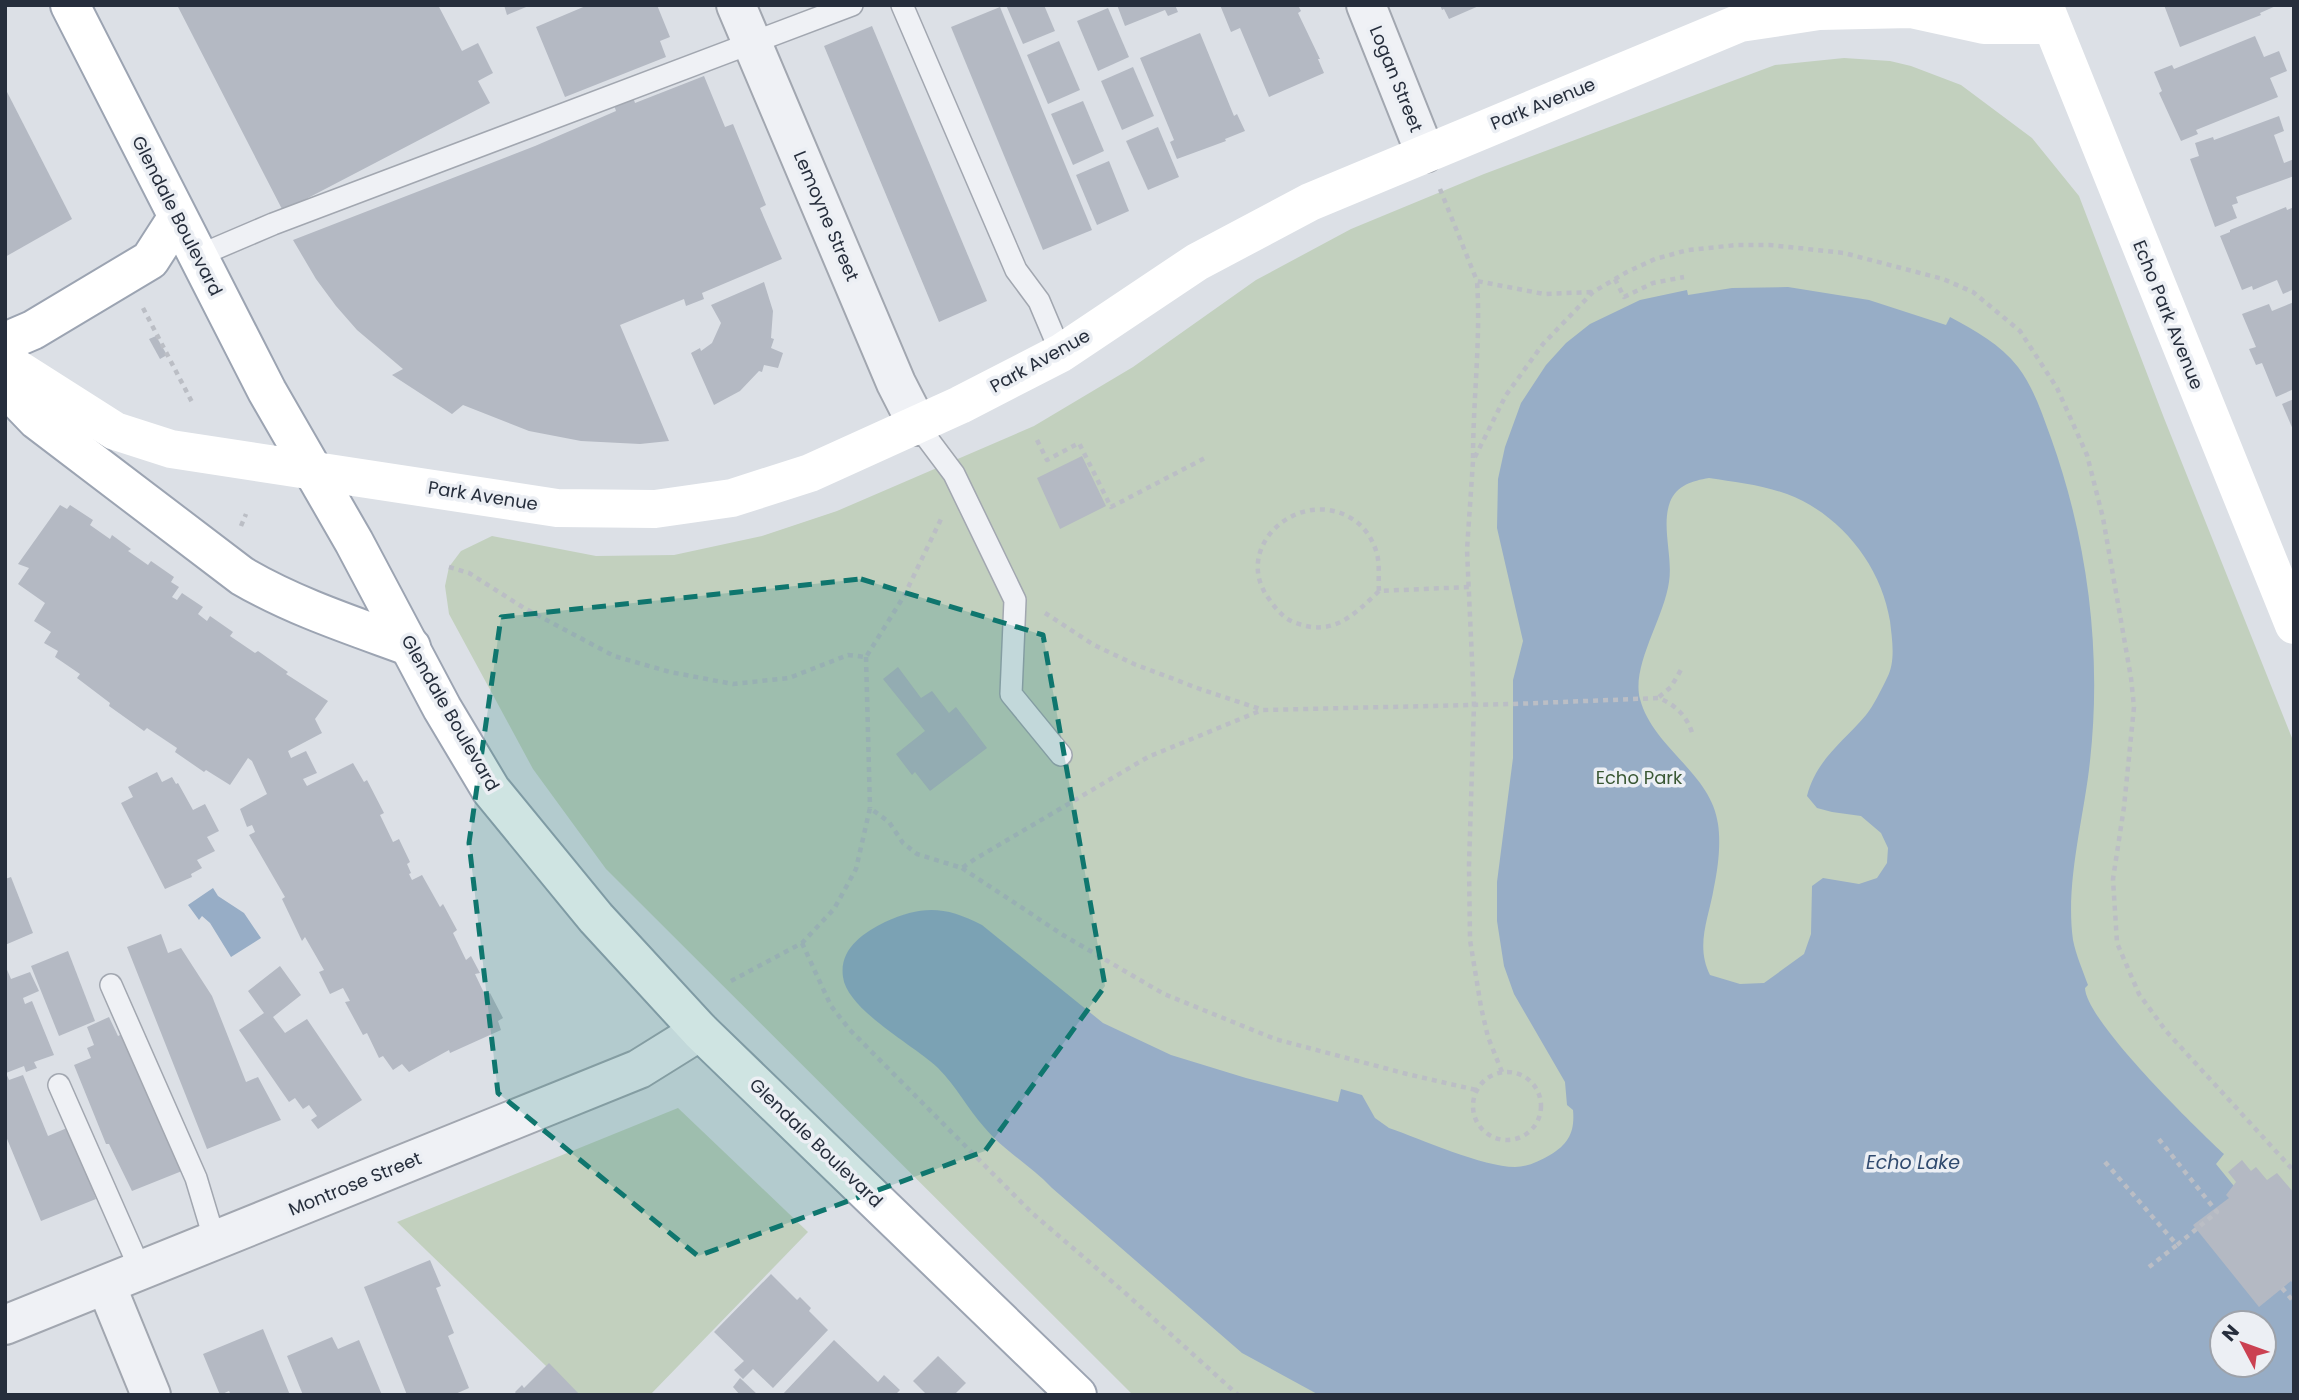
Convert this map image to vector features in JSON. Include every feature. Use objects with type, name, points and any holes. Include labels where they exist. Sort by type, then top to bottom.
[{"type":"street","name":"Glendale Boulevard","points":[[70,5],[267,391],[354,542],[442,708],[491,790],[596,918],[700,1031],[1077,1395]]},
{"type":"street","name":"Lemoyne Street","points":[[736,5],[896,383],[918,426]]},
{"type":"street","name":"Logan Street","points":[[1366,5],[1425,153]]},
{"type":"street","name":"Park Avenue","points":[[5,361],[115,431],[171,450],[557,508],[655,509],[732,498],[810,473],[918,426],[1061,352],[1197,262],[1310,202],[1740,23],[1819,11],[1911,9],[1984,25],[2047,15]]},
{"type":"street","name":"Echo Park Avenue","points":[[2047,15],[2294,625]]},
{"type":"street","points":[[5,342],[33,330],[90,298],[150,260],[177,218]]},
{"type":"street","points":[[5,382],[13,395],[37,420],[242,576],[272,594],[300,606],[411,647]]},
{"type":"street","name":"Montrose Street","points":[[5,1325],[639,1069],[700,1031]]},
{"type":"street","points":[[123,1278],[151,1395]]},
{"type":"lane","points":[[198,256],[286,219],[852,5]]},
{"type":"lane","points":[[902,5],[1016,270],[1038,301],[1061,352]]},
{"type":"lane","points":[[918,426],[954,474],[1015,600],[1012,694],[1061,755]]},
{"type":"lane","points":[[111,985],[196,1178],[215,1241]]},
{"type":"lane","points":[[59,1086],[123,1278]]},
{"type":"path","points":[[1425,153],[1477,281],[1479,314],[1467,550],[1474,704],[1469,865],[1471,940],[1480,1007],[1502,1072]]},
{"type":"path","points":[[1473,461],[1506,395],[1527,363],[1593,292],[1654,259],[1688,250],[1770,245],[1844,253],[1943,279],[1973,292],[2020,331],[2057,388],[2087,455],[2103,518],[2127,650],[2134,706],[2113,879],[2117,943],[2139,994],[2166,1031],[2294,1171]]},
{"type":"path","points":[[1615,279],[1624,297],[1653,284],[1684,277]]},
{"type":"path","points":[[1477,281],[1544,294],[1593,292]]},
{"type":"path","points":[[138,303],[193,404]]},
{"type":"path","points":[[1037,440],[1047,460],[1079,443],[1111,507],[1205,458]]},
{"type":"path","points":[[731,981],[802,943],[834,909],[856,869],[870,808],[866,657],[904,596],[942,516],[939,505]]},
{"type":"path","points":[[1379,591],[1377,555],[1370,536],[1357,521],[1339,511],[1319,508],[1300,512],[1282,521],[1268,535],[1259,554],[1258,573],[1262,591],[1290,621],[1309,628],[1328,627],[1346,620],[1379,591],[1469,587]]},
{"type":"path","points":[[449,567],[469,573],[524,608],[614,656],[670,673],[733,684],[789,678],[848,654],[866,657]]},
{"type":"path","points":[[1015,600],[1048,615],[1094,645],[1134,664],[1263,710],[1659,698],[1674,706],[1683,715],[1693,736]]},
{"type":"path","points":[[1659,698],[1671,687],[1682,668]]},
{"type":"path","points":[[962,868],[1148,757],[1263,710]]},
{"type":"path","points":[[870,808],[889,822],[903,843],[917,854],[962,868],[1063,935],[1164,993],[1275,1039],[1476,1090]]},
{"type":"path","points":[[802,943],[831,1006],[850,1030],[1031,1212],[1238,1395]]},
{"type":"path","points":[[1502,1072],[1513,1072],[1532,1082],[1538,1091],[1541,1112],[1538,1123],[1530,1132],[1508,1141],[1485,1134],[1477,1124],[1472,1102],[1476,1090],[1492,1075],[1502,1072]]},
{"type":"path","points":[[2149,1267],[2217,1212],[2158,1138]]},
{"type":"path","points":[[2105,1162],[2177,1245]]},
{"type":"path","points":[[2282,1288],[2294,1302]]},
{"type":"highlighted area","points":[[861,579],[1043,635],[1105,986],[985,1151],[698,1256],[498,1093],[469,843],[501,617]]},
{"type":"green space","name":"Echo Park","points":[[1844,58],[1890,61],[1961,85],[2032,138],[2079,196],[2164,418],[2294,743],[2294,1395],[1133,1395],[606,869],[533,769],[449,614],[445,586],[449,567],[461,551],[492,536],[596,556],[674,555],[762,536],[837,511],[1034,426],[1133,367],[1256,280],[1351,229],[1484,174],[1775,65]]},
{"type":"green space","points":[[678,1108],[808,1232],[650,1395],[576,1395],[397,1222]]},
{"type":"water","name":"Echo Lake","points":[[1788,287],[1869,300],[1946,325],[1950,317],[2003,351],[2029,384],[2064,477],[2083,557],[2093,638],[2090,761],[2071,896],[2073,940],[2088,985],[2085,988],[2090,1004],[2122,1048],[2168,1099],[2224,1154],[2216,1164],[2294,1260],[2294,1395],[1319,1395],[1242,1353],[1000,1143],[978,1120],[938,1068],[868,1014],[847,989],[843,977],[845,958],[861,937],[898,916],[922,910],[945,911],[982,925],[1103,1023],[1171,1055],[1338,1102],[1341,1089],[1362,1095],[1375,1118],[1389,1128],[1452,1152],[1502,1166],[1524,1166],[1557,1151],[1569,1136],[1573,1124],[1573,1110],[1567,1105],[1565,1082],[1514,994],[1504,966],[1497,921],[1497,882],[1513,758],[1513,680],[1523,641],[1497,528],[1498,479],[1505,447],[1521,403],[1546,365],[1566,343],[1590,324],[1640,300],[1687,290],[1688,295],[1732,288]],"holes":[[[1709,478],[1787,494],[1824,514],[1855,544],[1878,580],[1892,635],[1890,671],[1866,715],[1831,752],[1817,772],[1807,796],[1817,808],[1861,816],[1881,833],[1888,848],[1887,863],[1877,878],[1859,884],[1823,878],[1812,886],[1811,934],[1804,954],[1764,983],[1740,984],[1710,975],[1704,953],[1703,942],[1718,864],[1718,824],[1713,806],[1694,775],[1657,732],[1647,716],[1638,686],[1644,657],[1669,582],[1667,521],[1673,496],[1686,485]]]},
{"type":"water","points":[[213,888],[218,896],[244,913],[261,938],[231,957],[210,923],[202,916],[199,920],[188,905]]},
{"type":"building","points":[[177,5],[438,5],[462,51],[478,43],[493,73],[478,81],[490,103],[283,211]]},
{"type":"building","points":[[504,5],[531,5],[507,15]]},
{"type":"building","points":[[588,5],[657,5],[670,37],[660,41],[666,57],[565,97],[536,27]]},
{"type":"building","points":[[1006,5],[1044,5],[1055,31],[1023,44]]},
{"type":"building","points":[[1117,5],[1175,5],[1178,12],[1168,16],[1165,10],[1125,26]]},
{"type":"building","points":[[1220,5],[1298,5],[1301,11],[1298,13],[1324,73],[1269,97],[1240,28],[1231,32]]},
{"type":"building","points":[[1440,5],[1481,5],[1449,19]]},
{"type":"building","points":[[2164,5],[2278,5],[2260,13],[2261,15],[2180,47]]},
{"type":"building","points":[[1000,7],[1092,230],[1043,250],[951,27]]},
{"type":"building","points":[[1108,8],[1129,57],[1098,71],[1077,21]]},
{"type":"building","points":[[872,26],[987,301],[939,322],[824,46]]},
{"type":"building","points":[[1200,33],[1234,116],[1237,114],[1245,131],[1177,159],[1170,142],[1174,140],[1140,58]]},
{"type":"building","points":[[2255,36],[2264,57],[2279,51],[2287,71],[2270,78],[2278,97],[2196,130],[2198,134],[2181,141],[2159,93],[2162,91],[2154,72],[2172,65],[2174,69]]},
{"type":"building","points":[[1059,41],[1080,90],[1048,104],[1027,55]]},
{"type":"building","points":[[1133,67],[1154,116],[1122,130],[1101,81]]},
{"type":"building","points":[[704,76],[725,127],[733,124],[766,205],[760,208],[782,259],[702,293],[704,299],[686,306],[684,299],[620,325],[669,441],[640,444],[581,441],[529,431],[463,405],[452,414],[392,375],[403,369],[357,330],[336,306],[293,240],[535,146],[616,111],[614,105],[633,97],[635,103]]},
{"type":"building","points":[[5,88],[72,219],[5,257]]},
{"type":"building","points":[[1083,101],[1104,151],[1073,165],[1051,114]]},
{"type":"building","points":[[2279,116],[2284,131],[2274,135],[2284,163],[2294,159],[2294,176],[2236,197],[2238,203],[2232,205],[2237,218],[2215,227],[2190,159],[2199,156],[2195,143],[2213,137],[2214,140]]},
{"type":"building","points":[[1158,127],[1179,177],[1148,190],[1126,141]]},
{"type":"building","points":[[1109,161],[1129,211],[1097,225],[1076,175]]},
{"type":"building","points":[[2286,207],[2287,210],[2294,207],[2294,289],[2283,294],[2277,280],[2253,290],[2252,286],[2242,290],[2220,236]]},
{"type":"building","points":[[764,282],[773,311],[771,338],[774,339],[771,348],[783,353],[778,368],[764,365],[762,372],[759,371],[740,391],[714,405],[691,353],[700,348],[701,351],[712,343],[721,323],[711,305]]},
{"type":"building","points":[[2294,302],[2294,389],[2276,397],[2262,363],[2256,365],[2249,349],[2256,347],[2242,314],[2269,304],[2272,311]]},
{"type":"building","points":[[156,336],[167,355],[160,359],[149,339]]},
{"type":"building","points":[[2294,399],[2294,432],[2282,404]]},
{"type":"building","points":[[1082,456],[1106,506],[1060,529],[1037,478]]},
{"type":"building","points":[[60,505],[67,509],[70,505],[93,520],[90,525],[110,539],[112,535],[148,565],[151,561],[174,577],[171,582],[179,587],[172,597],[177,600],[182,593],[203,607],[198,614],[207,621],[210,616],[233,632],[230,636],[255,653],[258,651],[288,672],[286,674],[328,701],[315,719],[322,733],[288,751],[291,758],[306,751],[317,773],[303,779],[307,786],[353,763],[364,782],[367,780],[384,813],[380,815],[393,842],[399,839],[410,862],[407,864],[412,880],[422,875],[440,907],[443,904],[457,930],[453,933],[466,960],[471,956],[480,973],[475,974],[485,995],[490,993],[503,1018],[498,1021],[501,1030],[450,1053],[449,1050],[409,1072],[402,1064],[393,1070],[383,1056],[379,1058],[367,1033],[363,1035],[345,1002],[350,1001],[343,988],[330,994],[319,972],[324,970],[305,937],[302,941],[282,899],[285,897],[249,835],[255,832],[252,825],[247,827],[240,809],[267,794],[252,761],[248,758],[230,785],[206,770],[204,772],[175,752],[177,748],[147,728],[144,731],[109,706],[110,703],[77,678],[80,674],[55,657],[58,651],[44,643],[51,632],[34,621],[45,603],[18,584],[29,568],[18,564]]},
{"type":"building","points":[[898,667],[921,698],[932,691],[949,713],[956,707],[987,748],[930,791],[915,772],[912,775],[896,754],[925,731],[883,679]]},
{"type":"building","points":[[157,772],[162,782],[172,777],[176,784],[178,783],[193,810],[205,804],[219,831],[207,837],[215,851],[197,860],[202,868],[191,874],[192,877],[165,889],[121,803],[133,797],[128,787]]},
{"type":"building","points":[[11,877],[33,933],[5,945],[5,879]]},
{"type":"building","points":[[161,934],[168,953],[181,948],[212,996],[246,1082],[258,1077],[281,1120],[207,1149],[127,947]]},
{"type":"building","points":[[68,951],[95,1021],[59,1036],[31,966]]},
{"type":"building","points":[[5,965],[11,979],[30,972],[39,991],[23,998],[25,1004],[32,1001],[54,1055],[34,1062],[37,1068],[26,1072],[24,1066],[6,1073],[9,1080],[23,1075],[48,1136],[67,1128],[78,1153],[84,1151],[95,1178],[89,1180],[96,1199],[41,1221],[5,1134]]},
{"type":"building","points":[[280,966],[301,995],[273,1017],[285,1033],[307,1019],[362,1100],[318,1129],[311,1120],[317,1116],[309,1105],[303,1109],[295,1098],[289,1102],[239,1030],[264,1013],[248,991]]},
{"type":"building","points":[[109,1017],[118,1036],[124,1033],[182,1171],[132,1191],[109,1144],[106,1144],[74,1065],[91,1058],[87,1048],[94,1045],[87,1027]]},
{"type":"building","points":[[2242,1160],[2251,1171],[2256,1167],[2267,1180],[2277,1173],[2294,1193],[2294,1285],[2291,1281],[2259,1307],[2193,1225],[2229,1198],[2226,1195],[2236,1182],[2228,1172]]},
{"type":"building","points":[[430,1260],[441,1286],[436,1288],[454,1333],[448,1336],[469,1388],[453,1395],[407,1395],[364,1287]]},
{"type":"building","points":[[771,1274],[797,1300],[800,1297],[811,1308],[809,1311],[828,1330],[773,1388],[753,1369],[743,1379],[734,1370],[744,1361],[714,1332]]},
{"type":"building","points":[[263,1329],[290,1395],[231,1395],[229,1391],[220,1395],[203,1354]]},
{"type":"building","points":[[332,1337],[338,1349],[359,1340],[382,1395],[303,1395],[287,1356]]},
{"type":"building","points":[[834,1340],[878,1382],[884,1375],[900,1390],[895,1395],[782,1395]]},
{"type":"building","points":[[938,1356],[966,1383],[954,1395],[927,1395],[913,1381]]},
{"type":"building","points":[[549,1363],[580,1395],[517,1395],[515,1392],[522,1385],[524,1388]]},
{"type":"building","points":[[740,1378],[758,1395],[740,1395],[733,1387]]}]
